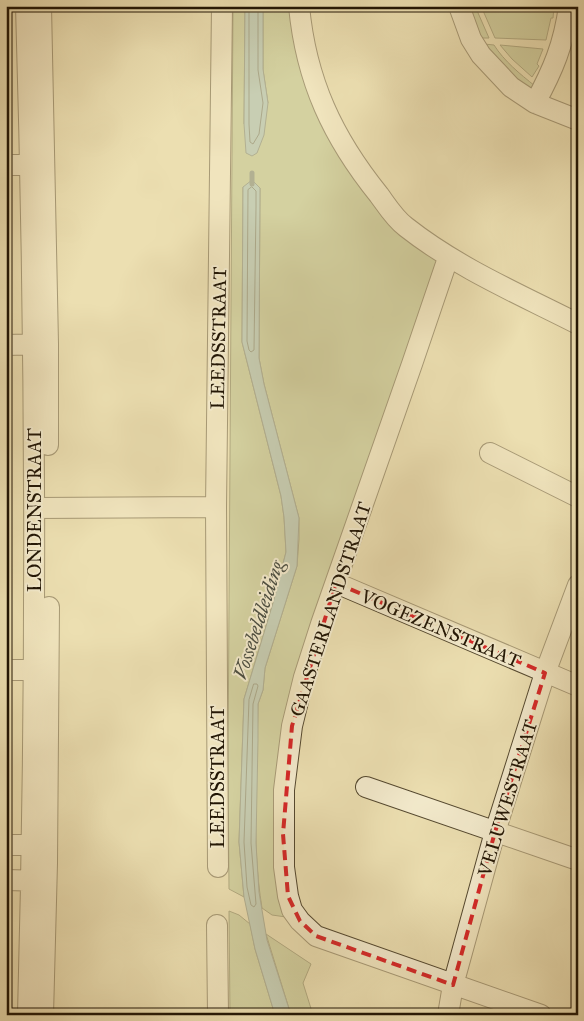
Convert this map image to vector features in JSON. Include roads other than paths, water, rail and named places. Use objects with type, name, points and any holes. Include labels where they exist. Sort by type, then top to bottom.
[{"type":"street","name":"LONDENSTRAAT","points":[[26,6],[38,165]]},
{"type":"street","name":"LONDENSTRAAT","points":[[28,1015],[39,881],[40,845],[42,508],[38,165],[41,6]]},
{"type":"street","name":"LEEDSSTRAAT","points":[[218,867],[216,507],[222,6]]},
{"type":"street","points":[[299,6],[304,49],[321,101],[330,121],[344,148],[361,173],[403,226],[448,258],[578,324]]},
{"type":"street","points":[[459,6],[471,39],[481,55],[510,87],[534,103],[578,120]]},
{"type":"street","points":[[534,103],[550,75],[560,50],[566,29],[569,6]]},
{"type":"street","points":[[6,165],[38,165]]},
{"type":"street","name":"GAASTERLANDSTRAAT","points":[[448,258],[304,677],[290,735],[287,760],[283,834],[284,867],[292,910],[300,921],[316,936],[541,1015]]},
{"type":"street","points":[[6,345],[40,344]]},
{"type":"street","points":[[490,453],[578,497]]},
{"type":"street","points":[[42,508],[216,507]]},
{"type":"street","name":"VOGEZENSTRAAT","points":[[336,583],[578,686]]},
{"type":"street","name":"VELUWESTRAAT","points":[[448,1015],[453,985],[495,832],[545,673],[578,585]]},
{"type":"street","points":[[6,670],[42,670]]},
{"type":"street","points":[[366,787],[578,860]]},
{"type":"street","points":[[6,845],[40,845]]},
{"type":"street","points":[[6,880],[39,881]]},
{"type":"street","name":"LONDENSTRAAT","points":[[39,881],[43,1015]]},
{"type":"street","points":[[217,925],[218,1015]]},
{"type":"water","points":[[245,6],[263,6],[263,69],[268,103],[264,135],[257,153],[252,156],[246,153],[244,124]]},
{"type":"water","points":[[252,180],[260,188],[259,358],[299,518],[297,566],[265,668],[263,690],[258,704],[256,843],[259,892],[267,940],[291,1015],[275,1015],[255,949],[244,897],[239,842],[244,699],[273,603],[286,552],[281,496],[242,342],[243,187]]},
{"type":"waterway","name":"Vossebeldleiding","points":[[252,173],[252,184]]}]
